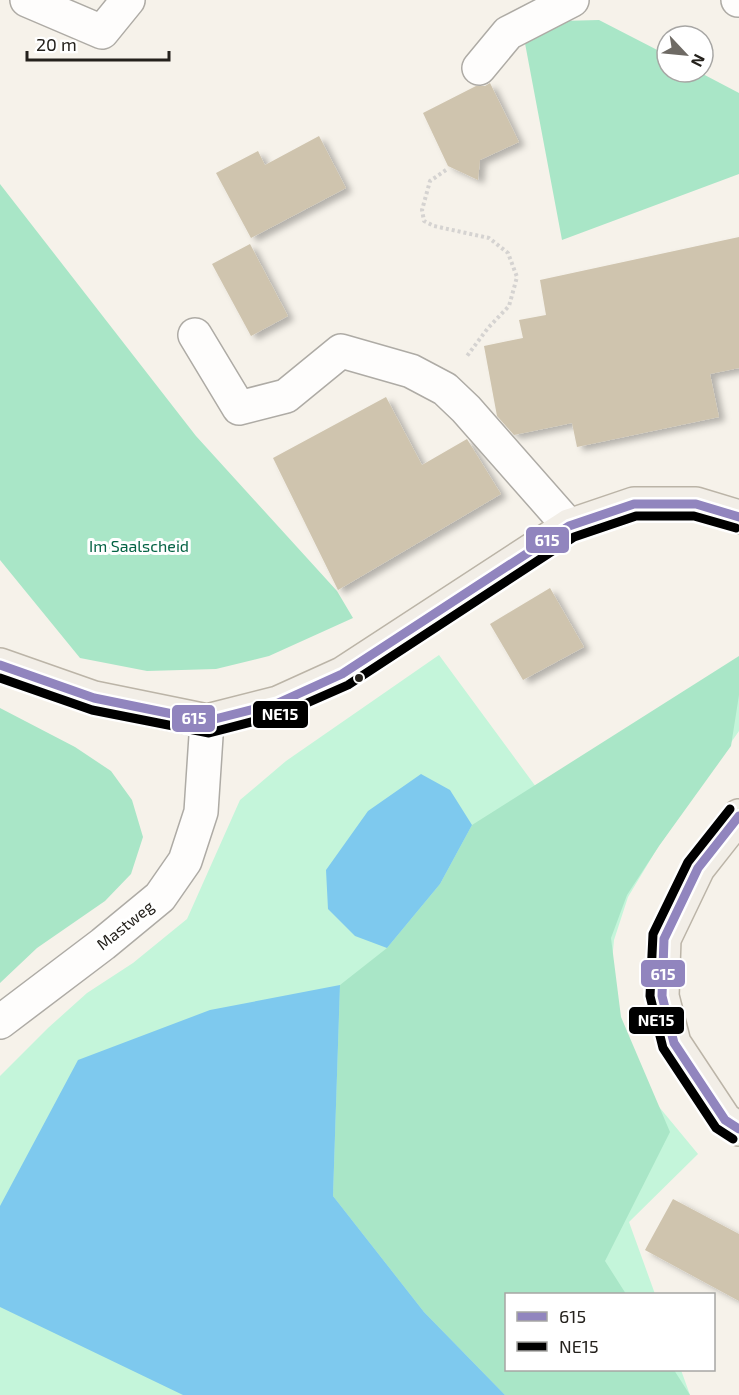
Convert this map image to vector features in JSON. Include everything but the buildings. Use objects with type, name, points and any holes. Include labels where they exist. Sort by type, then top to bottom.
[{"type":"main road","points":[[0,665],[94,698],[207,721],[278,703],[342,674],[569,526],[634,504],[696,504],[739,517]]},
{"type":"main road","points":[[739,816],[698,868],[664,939],[663,996],[674,1042],[725,1119],[739,1129]]},
{"type":"street","points":[[27,0],[102,32],[128,0]]},
{"type":"street","points":[[479,68],[508,33],[572,0]]},
{"type":"street","points":[[195,335],[238,408],[286,396],[341,351],[411,371],[445,389],[466,409],[569,526]]},
{"type":"street","name":"Mastweg","points":[[0,1022],[103,944],[160,897],[185,861],[201,812],[207,721]]},
{"type":"path","points":[[445,389],[470,350],[509,306],[517,277],[507,254],[489,238],[434,226],[424,221],[422,210],[430,182],[446,170]]},
{"type":"green space","points":[[599,20],[655,49],[655,84],[715,84],[715,80],[739,93],[739,174],[562,240],[521,22]]},
{"type":"green space","name":"Im Saalscheid","points":[[0,184],[196,436],[337,591],[353,618],[269,656],[216,669],[147,671],[80,658],[0,560]]},
{"type":"green space","points":[[439,655],[578,844],[739,672],[739,731],[658,847],[628,897],[614,940],[610,982],[615,1022],[655,1102],[698,1154],[629,1222],[655,1293],[505,1293],[505,1371],[681,1371],[690,1395],[0,1395],[0,1076],[87,993],[133,963],[187,919],[240,800],[286,761]]},
{"type":"green space","points":[[739,656],[739,695],[731,746],[659,846],[627,895],[611,938],[621,1017],[670,1132],[605,1261],[625,1293],[505,1293],[505,1371],[675,1371],[690,1395],[505,1395],[424,1312],[333,1196],[340,985],[387,948],[440,884],[472,825]]},
{"type":"green space","points":[[0,708],[75,747],[111,771],[132,800],[143,837],[131,874],[105,901],[37,948],[0,983]]},
{"type":"water","points":[[421,774],[450,790],[472,825],[440,884],[387,948],[355,936],[328,909],[326,870],[368,811]]},
{"type":"water","points":[[340,985],[333,1196],[424,1312],[505,1395],[183,1395],[0,1307],[0,1206],[78,1060],[210,1010]]},
{"type":"transit line","name":"615","points":[[0,665],[94,698],[207,721],[278,703],[342,674],[569,526],[634,504],[696,504],[739,517]]},
{"type":"transit line","name":"NE15","points":[[0,678],[92,710],[209,733],[282,714],[348,685],[574,537],[636,516],[694,516],[736,528]]},
{"type":"transit line","name":"NE15","points":[[730,809],[688,862],[653,934],[650,996],[663,1048],[716,1128],[733,1139]]},
{"type":"transit line","name":"615","points":[[739,816],[698,868],[664,939],[662,996],[674,1043],[725,1120],[739,1129]]}]
